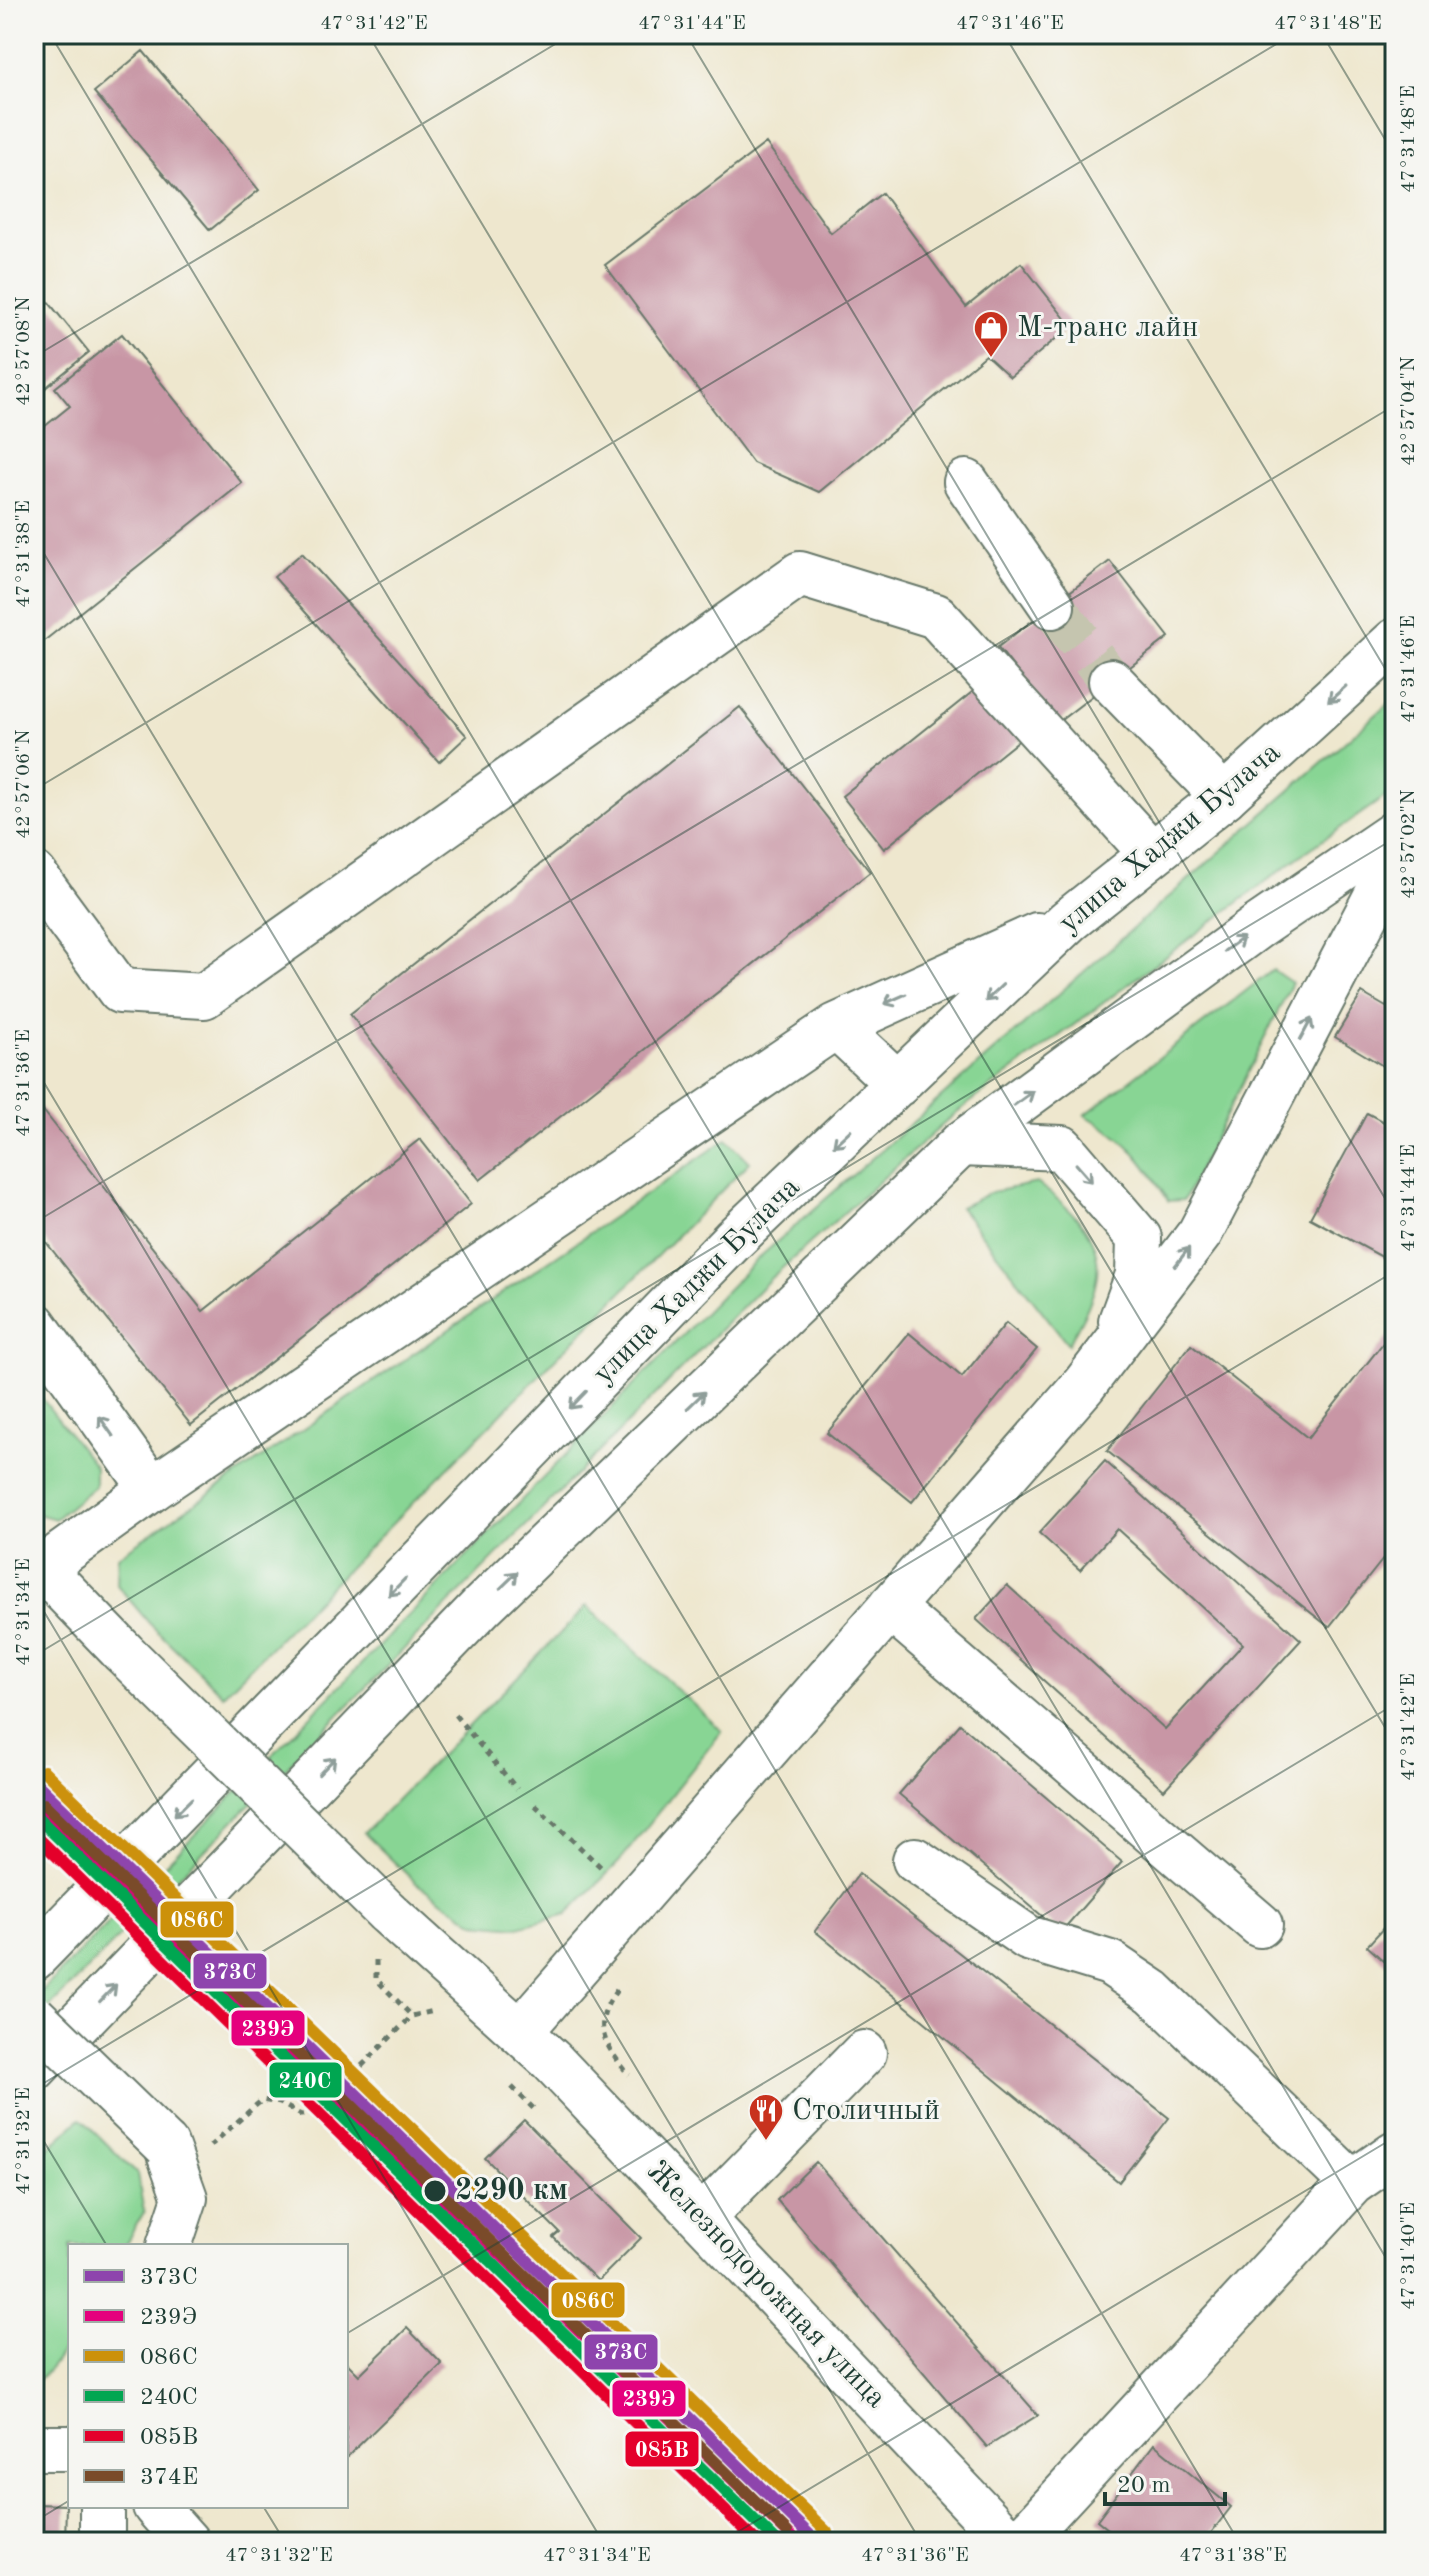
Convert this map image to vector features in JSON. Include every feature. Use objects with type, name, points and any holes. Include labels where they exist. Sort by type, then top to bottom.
[{"type":"main road","points":[[966,482],[1052,606]]},
{"type":"main road","points":[[34,874],[120,991],[204,996],[800,574],[936,616],[1151,853]]},
{"type":"main road","name":"улица Хаджи Булача","points":[[34,1958],[733,1240],[1068,921],[1224,797],[1395,641]]},
{"type":"main road","points":[[1111,681],[1224,797]]},
{"type":"main road","points":[[34,2069],[482,1606],[961,1144],[1257,927],[1395,833]]},
{"type":"main road","points":[[520,2032],[1084,1385],[1200,1233],[1395,860]]},
{"type":"main road","points":[[38,1564],[836,1026],[1068,921]]},
{"type":"main road","points":[[836,1026],[898,1084]]},
{"type":"main road","points":[[961,1144],[1062,1148],[1139,1238],[1138,1275],[1119,1326],[1084,1385]]},
{"type":"main road","points":[[34,1324],[152,1489]]},
{"type":"main road","name":"Железнодорожная улица","points":[[38,1564],[383,1931],[520,2032],[703,2217],[1009,2542]]},
{"type":"main road","points":[[890,1607],[1260,1925]]},
{"type":"main road","points":[[915,1860],[1028,1938],[1110,1963],[1153,1992],[1352,2183]]},
{"type":"main road","points":[[34,2017],[166,2145],[185,2198],[170,2244]]},
{"type":"main road","points":[[703,2217],[864,2053]]},
{"type":"main road","points":[[1020,2542],[1352,2183],[1395,2153]]},
{"type":"main road","points":[[34,2448],[68,2448]]},
{"type":"main road","points":[[102,2508],[102,2542]]},
{"type":"main road","points":[[157,2508],[187,2542]]},
{"type":"path","points":[[455,1715],[517,1789]]},
{"type":"path","points":[[535,1805],[616,1881]]},
{"type":"path","points":[[383,1931],[376,1979],[412,2016]]},
{"type":"green space","points":[[1395,698],[1395,790],[1300,856],[956,1113],[771,1278],[34,2023],[34,1999],[754,1262]]},
{"type":"green space","points":[[1273,970],[1292,983],[1184,1200],[1168,1201],[1133,1151],[1085,1115]]},
{"type":"green space","points":[[727,1139],[750,1162],[223,1695],[149,1623],[117,1585],[118,1556]]},
{"type":"green space","points":[[1037,1183],[1078,1220],[1090,1237],[1096,1255],[1097,1274],[1093,1295],[1068,1344],[960,1207],[992,1192]]},
{"type":"green space","points":[[34,1388],[95,1467],[95,1486],[55,1519],[34,1513]]},
{"type":"green space","points":[[587,1606],[722,1731],[619,1862],[567,1914],[518,1927],[475,1923],[416,1883],[364,1833]]},
{"type":"green space","points":[[81,2118],[137,2174],[144,2212],[125,2244],[68,2244],[66,2339],[49,2370],[34,2382],[34,2161]]},
{"type":"building","points":[[143,51],[259,190],[210,230],[94,92]]},
{"type":"building","points":[[766,143],[831,233],[882,193],[966,307],[1021,263],[1071,326],[1010,377],[986,355],[819,492],[753,463],[605,265]]},
{"type":"building","points":[[34,284],[89,352],[38,394],[34,389]]},
{"type":"building","points":[[122,334],[242,483],[34,649],[34,435],[70,406],[55,388]]},
{"type":"building","points":[[302,553],[467,736],[439,762],[274,577]]},
{"type":"building","points":[[1110,561],[1169,637],[1057,723],[998,647]]},
{"type":"building","points":[[981,685],[1023,737],[884,849],[842,796]]},
{"type":"building","points":[[740,707],[870,872],[480,1180],[350,1014]]},
{"type":"building","points":[[1395,992],[1395,1073],[1335,1037],[1362,993],[1386,1007]]},
{"type":"building","points":[[34,1099],[203,1311],[420,1139],[471,1204],[191,1425],[34,1227]]},
{"type":"building","points":[[1367,1113],[1395,1128],[1395,1264],[1310,1218]]},
{"type":"building","points":[[1006,1323],[1037,1349],[912,1502],[827,1433],[909,1333],[962,1377]]},
{"type":"building","points":[[1395,1328],[1395,1544],[1329,1627],[1107,1451],[1191,1345],[1308,1438]]},
{"type":"building","points":[[1105,1461],[1301,1640],[1164,1790],[976,1619],[1007,1585],[1165,1729],[1243,1644],[1117,1529],[1080,1570],[1039,1533]]},
{"type":"building","points":[[960,1724],[1122,1862],[1061,1932],[899,1794]]},
{"type":"building","points":[[859,1874],[1169,2118],[1119,2182],[815,1931]]},
{"type":"building","points":[[1395,1915],[1395,1971],[1367,1946]]},
{"type":"building","points":[[524,2120],[641,2238],[598,2281],[553,2237],[559,2232],[485,2158]]},
{"type":"building","points":[[816,2162],[1038,2415],[987,2447],[777,2200]]},
{"type":"building","points":[[407,2328],[442,2364],[348,2456],[348,2364],[359,2375]]},
{"type":"building","points":[[1154,2444],[1231,2507],[1204,2542],[1124,2542],[1097,2520]]},
{"type":"building","points":[[34,2504],[66,2505],[65,2542],[34,2542]]},
{"type":"tunnel","points":[[1052,606],[1111,681]]},
{"type":"transit line","name":"086С","points":[[44,1771],[827,2532]]},
{"type":"transit line","name":"373C","points":[[34,1781],[817,2542]]},
{"type":"transit line","name":"239Э","points":[[34,1801],[797,2542]]},
{"type":"transit line","name":"374Е","points":[[44,1804],[787,2532]]},
{"type":"transit line","name":"240С","points":[[34,1814],[777,2542]]},
{"type":"transit line","name":"085В","points":[[34,1834],[757,2542]]},
{"type":"place","name":"М-транс лайн","points":[[991,359]]},
{"type":"place","name":"Столичный","points":[[766,2142]]},
{"type":"place","name":"2290 км","points":[[435,2191]]}]
